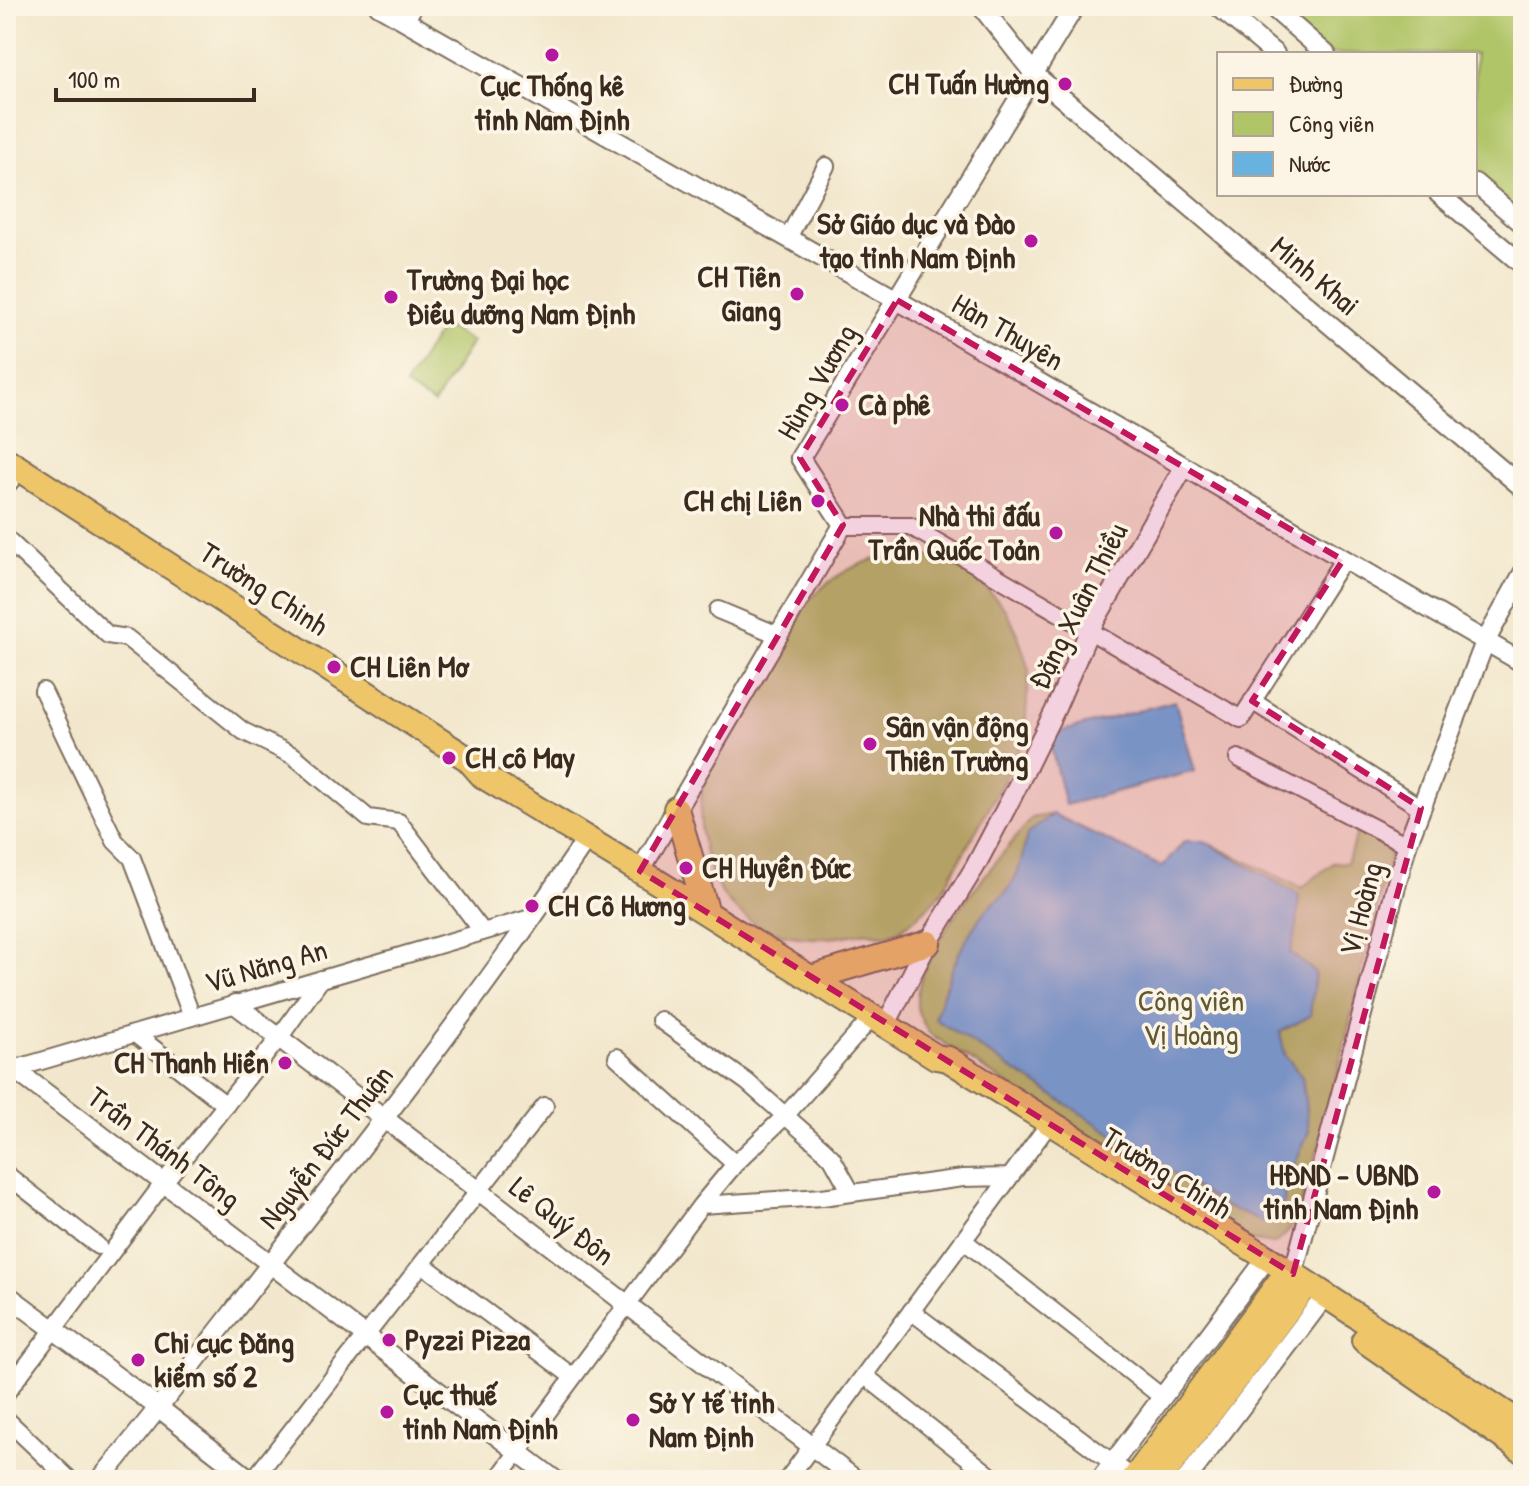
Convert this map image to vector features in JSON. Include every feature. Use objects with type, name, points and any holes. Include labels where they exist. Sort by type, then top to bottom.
[{"type":"main road","name":"Trường Chinh","points":[[8,475],[466,772],[483,776],[936,1057],[948,1059],[1291,1283],[1523,1451]]},
{"type":"main road","points":[[676,809],[707,913]]},
{"type":"main road","points":[[811,978],[928,943]]},
{"type":"main road","name":"Trường Chinh","points":[[936,1057],[943,1068],[1043,1132],[1523,1425]]},
{"type":"main road","points":[[1133,1479],[1291,1283]]},
{"type":"main road","points":[[1159,1480],[1291,1283]]},
{"type":"street","name":"Hàn Thuyên","points":[[379,6],[410,13],[788,238],[1523,663]]},
{"type":"street","name":"Minh Khai","points":[[981,6],[1035,75],[1523,488]]},
{"type":"street","name":"Hùng Vương","points":[[842,526],[800,458],[1075,6]]},
{"type":"street","points":[[1218,6],[1273,52]]},
{"type":"street","points":[[1271,6],[1324,52]]},
{"type":"street","points":[[788,238],[826,166]]},
{"type":"street","points":[[1477,185],[1523,224]]},
{"type":"street","points":[[1441,196],[1523,265]]},
{"type":"street","name":"Đặng Xuân Thiều","points":[[879,1020],[975,867],[1056,708],[1089,631],[1184,467]]},
{"type":"street","points":[[640,871],[842,526],[910,526],[1241,719],[1343,560]]},
{"type":"street","points":[[6,538],[108,635],[127,638],[243,731],[294,756],[368,818],[399,822],[483,932]]},
{"type":"street","name":"Vị Hoàng","points":[[1291,1283],[1407,845],[1485,642],[1523,573]]},
{"type":"street","points":[[718,610],[778,635]]},
{"type":"street","points":[[43,691],[115,841],[132,858],[192,1017]]},
{"type":"street","points":[[1252,701],[1421,808]]},
{"type":"street","points":[[1238,758],[1407,845]]},
{"type":"street","name":"Nguyễn Đức Thuận","points":[[100,1480],[385,1118],[534,917],[586,840]]},
{"type":"street","name":"Vũ Năng An","points":[[10,1066],[135,1034],[534,917]]},
{"type":"street","points":[[6,1393],[321,979]]},
{"type":"street","name":"Lê Quý Đôn","points":[[235,1004],[856,1480]]},
{"type":"street","points":[[660,1020],[711,1054],[832,1158],[851,1192]]},
{"type":"street","points":[[497,1480],[701,1205],[735,1164],[879,1020]]},
{"type":"street","points":[[135,1034],[226,1105]]},
{"type":"street","points":[[617,1057],[735,1164]]},
{"type":"street","name":"Trần Thánh Tông","points":[[10,1066],[555,1480]]},
{"type":"street","points":[[6,1294],[252,1480],[545,1106]]},
{"type":"street","points":[[787,1480],[1043,1132]]},
{"type":"street","points":[[6,1174],[98,1246]]},
{"type":"street","points":[[701,1205],[851,1192],[963,1178],[1010,1177]]},
{"type":"street","points":[[963,1240],[1162,1397]]},
{"type":"street","points":[[422,1264],[573,1377]]},
{"type":"street","points":[[1100,1480],[1162,1397],[1291,1283]]},
{"type":"street","points":[[1186,1480],[1291,1283]]},
{"type":"street","points":[[911,1311],[1133,1479]]},
{"type":"street","points":[[864,1375],[996,1480]]},
{"type":"street","points":[[6,1419],[70,1480]]},
{"type":"highlighted area","points":[[897,300],[1343,560],[1252,701],[1421,808],[1293,1274],[640,871],[843,525],[800,458]]},
{"type":"green space","points":[[1271,6],[1523,6],[1523,224],[1477,185],[1477,52],[1324,52]]},
{"type":"green space","points":[[443,324],[472,342],[434,404],[405,386]]},
{"type":"green space","name":"Sân vận động Thiên Trường","points":[[917,554],[944,560],[966,572],[1005,609],[1017,632],[1029,670],[1025,731],[1017,757],[942,892],[900,930],[885,935],[864,933],[823,938],[790,936],[761,927],[737,911],[719,889],[707,861],[701,828],[702,790],[712,757],[798,613],[810,599],[850,568],[882,557]]},
{"type":"green space","name":"Công viên Vị Hoàng","points":[[1053,814],[1162,867],[1185,841],[1204,841],[1302,888],[1334,862],[1347,863],[1360,823],[1392,845],[1324,1130],[1297,1217],[1285,1235],[1274,1244],[1248,1240],[930,1034],[918,1013],[919,984],[928,960],[960,908],[1032,818]]},
{"type":"water","points":[[1175,701],[1195,771],[1065,805],[1048,735]]},
{"type":"water","name":"Công viên Vị Hoàng","points":[[1053,814],[1162,867],[1185,841],[1204,841],[1299,895],[1297,926],[1290,953],[1315,972],[1310,1016],[1280,1032],[1285,1055],[1302,1077],[1309,1131],[1285,1187],[1284,1203],[1265,1223],[1224,1206],[935,1019],[949,978],[975,924],[1015,879],[1027,834]]},
{"type":"place","name":"Cục Thống kê tỉnh Nam Định","points":[[552,55]]},
{"type":"place","name":"CH Tuấn Hường","points":[[1065,84]]},
{"type":"place","name":"Sở Giáo dục và Đào tạo tỉnh Nam Định","points":[[1031,241]]},
{"type":"place","name":"CH Tiên Giang","points":[[797,294]]},
{"type":"place","name":"Trường Đại học Điều dưỡng Nam Định","points":[[391,297]]},
{"type":"place","name":"Cà phê","points":[[842,405]]},
{"type":"place","name":"CH chị Liên","points":[[818,501]]},
{"type":"place","name":"Nhà thi đấu Trần Quốc Toản","points":[[1056,533]]},
{"type":"place","name":"CH Liên Mơ","points":[[334,667]]},
{"type":"place","name":"Sân vận động Thiên Trường","points":[[870,744]]},
{"type":"place","name":"CH cô May","points":[[449,758]]},
{"type":"place","name":"CH Huyền Đức","points":[[686,868]]},
{"type":"place","name":"CH Cô Hương","points":[[532,906]]},
{"type":"place","name":"CH Thanh Hiền","points":[[285,1063]]},
{"type":"place","name":"HĐND - UBND tỉnh Nam Định","points":[[1434,1192]]},
{"type":"place","name":"Pyzzi Pizza","points":[[389,1340]]},
{"type":"place","name":"Chi cục Đăng kiểm số 2","points":[[138,1360]]},
{"type":"place","name":"Cục thuế tỉnh Nam Định","points":[[387,1412]]},
{"type":"place","name":"Sở Y tế tỉnh Nam Định","points":[[633,1420]]}]
